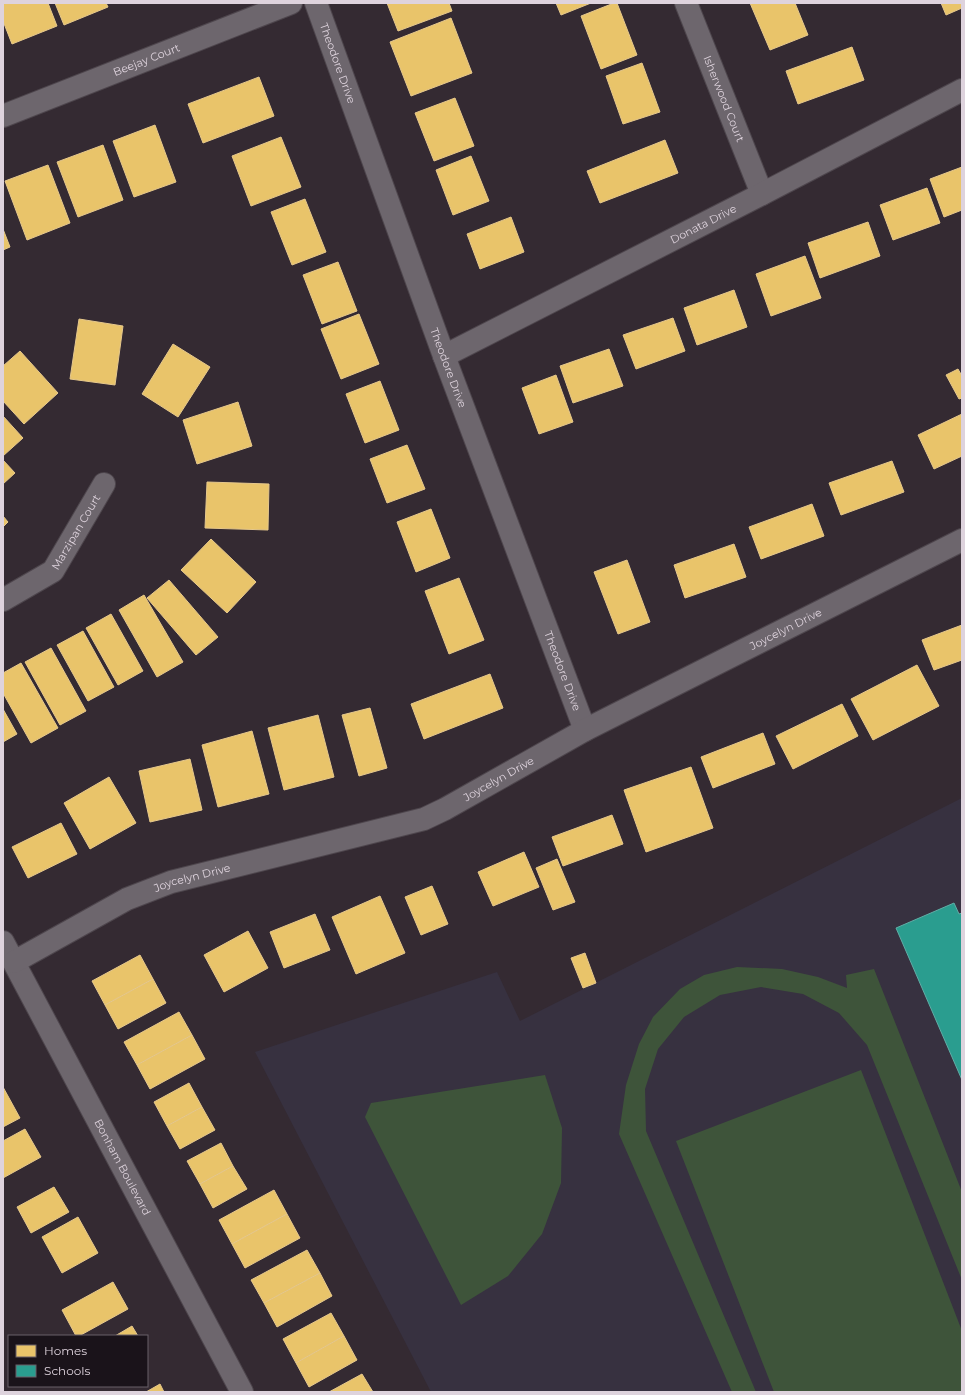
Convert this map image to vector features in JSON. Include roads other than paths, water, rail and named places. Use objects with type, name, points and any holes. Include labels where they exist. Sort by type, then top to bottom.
[{"type":"street","name":"Beejay Court","points":[[3,116],[291,3]]},
{"type":"street","name":"Theodore Drive","points":[[316,3],[444,356],[585,730]]},
{"type":"street","name":"Isherwood Court","points":[[686,3],[762,194]]},
{"type":"street","name":"Donata Drive","points":[[444,356],[962,90]]},
{"type":"street","name":"Marzipan Court","points":[[3,600],[53,571],[104,484]]},
{"type":"street","name":"Joycelyn Drive","points":[[14,962],[127,899],[170,882],[424,818],[445,810],[585,730],[962,540]]},
{"type":"street","name":"Bonham Boulevard","points":[[3,942],[242,1392]]}]
